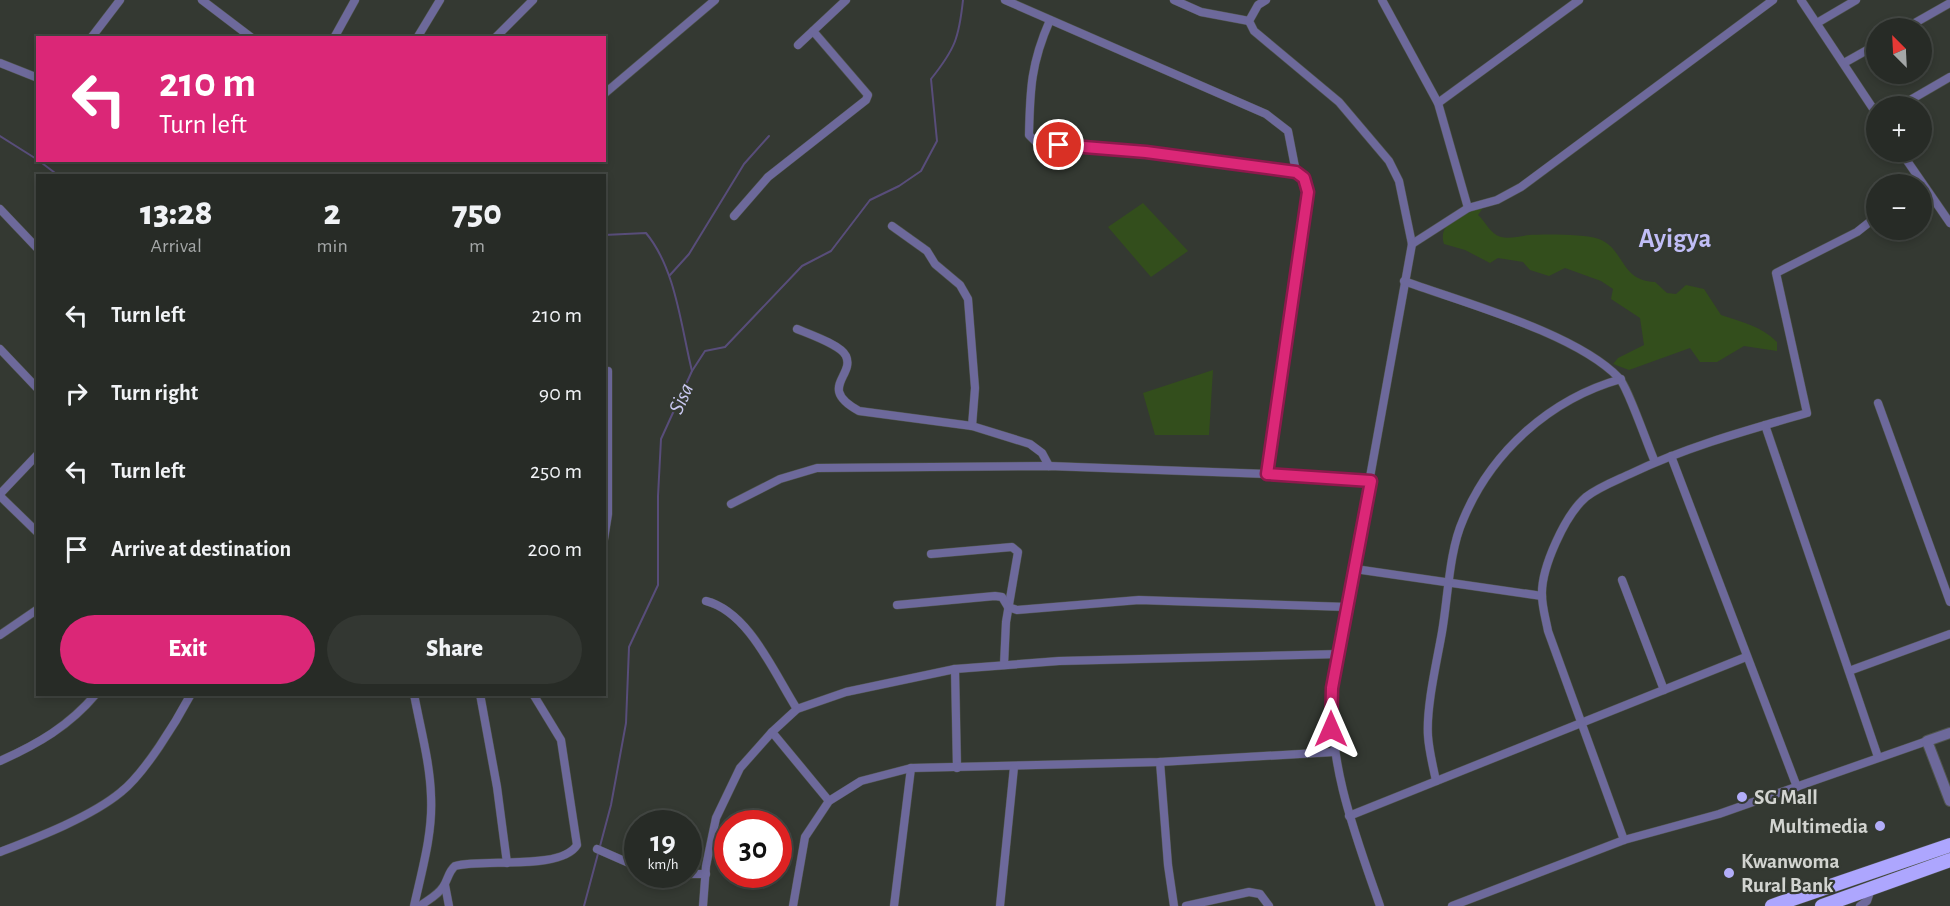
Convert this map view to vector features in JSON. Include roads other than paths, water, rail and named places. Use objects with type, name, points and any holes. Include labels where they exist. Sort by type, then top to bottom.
[{"type":"highway","points":[[1772,906],[1950,844]]},
{"type":"highway","points":[[1822,906],[1950,860]]},
{"type":"street","points":[[93,36],[120,0]]},
{"type":"street","points":[[202,0],[249,36]]},
{"type":"street","points":[[335,36],[355,0]]},
{"type":"street","points":[[418,36],[440,0]]},
{"type":"street","points":[[497,36],[533,0]]},
{"type":"street","points":[[606,92],[715,0]]},
{"type":"street","points":[[798,45],[846,0]]},
{"type":"street","points":[[1005,0],[1280,123],[1288,131],[1292,142],[1296,172]]},
{"type":"street","points":[[1174,0],[1201,12],[1249,21]]},
{"type":"street","points":[[1249,21],[1258,4],[1266,0]]},
{"type":"street","points":[[1382,0],[1438,103],[1468,208]]},
{"type":"street","points":[[1438,103],[1579,0]]},
{"type":"street","points":[[1412,244],[1468,208],[1497,200],[1521,187],[1773,0]]},
{"type":"street","points":[[1801,0],[1866,97]]},
{"type":"street","points":[[1817,23],[1856,0]]},
{"type":"street","points":[[1924,18],[1950,3]]},
{"type":"street","points":[[1050,20],[1037,51],[1030,84],[1029,135],[1032,140],[1037,143],[1146,152],[1296,172],[1304,178],[1308,192],[1267,474]]},
{"type":"street","points":[[1249,21],[1254,31],[1265,42],[1282,52],[1339,102],[1389,161],[1399,181],[1412,244],[1340,654],[1332,688],[1334,752],[1349,816],[1380,906]]},
{"type":"street","points":[[734,216],[768,177],[866,100],[868,95],[813,31]]},
{"type":"street","points":[[1844,63],[1866,51]]},
{"type":"street","points":[[0,63],[36,77]]},
{"type":"street","points":[[1917,96],[1950,77]]},
{"type":"street","points":[[1932,198],[1949,220]]},
{"type":"street","points":[[0,209],[36,247]]},
{"type":"street","points":[[1624,840],[1580,725],[1548,631],[1542,596],[1543,582],[1555,546],[1572,514],[1584,499],[1599,489],[1654,462],[1807,413],[1776,273],[1866,225]]},
{"type":"street","points":[[892,226],[927,251],[935,264],[960,285],[969,299],[975,388],[972,426]]},
{"type":"street","points":[[1404,281],[1553,336],[1588,355],[1621,379],[1654,462]]},
{"type":"street","points":[[797,329],[840,349],[845,355],[847,361],[839,385],[840,395],[846,404],[859,411],[972,426],[1030,444],[1042,453],[1049,466]]},
{"type":"street","points":[[0,349],[36,387]]},
{"type":"street","points":[[606,514],[608,370]]},
{"type":"street","points":[[1436,781],[1427,734],[1462,521],[1500,455],[1534,424],[1572,398],[1621,379]]},
{"type":"street","points":[[1878,403],[1950,602]]},
{"type":"street","points":[[1765,425],[1878,757]]},
{"type":"street","points":[[36,456],[0,495],[36,531]]},
{"type":"street","points":[[1671,456],[1797,787]]},
{"type":"street","points":[[731,504],[780,479],[817,468],[1049,466],[1267,474],[1371,481]]},
{"type":"street","points":[[931,555],[967,549],[1016,549],[1019,556],[1008,607],[1004,665]]},
{"type":"street","points":[[1355,569],[1542,596]]},
{"type":"street","points":[[1622,580],[1664,690]]},
{"type":"street","points":[[897,605],[995,596],[1002,597],[1008,607],[1017,610],[1139,600],[1348,607]]},
{"type":"street","points":[[706,601],[729,610],[743,623],[797,709]]},
{"type":"street","points":[[0,635],[36,610]]},
{"type":"street","points":[[1849,671],[1950,634]]},
{"type":"street","points":[[703,906],[716,818],[740,768],[772,732],[797,709],[846,692],[955,669],[1059,661],[1340,654]]},
{"type":"street","points":[[1349,816],[1746,657]]},
{"type":"street","points":[[955,669],[957,768]]},
{"type":"street","points":[[0,761],[50,736],[77,717],[94,696]]},
{"type":"street","points":[[0,852],[48,831],[127,787],[162,742],[190,696]]},
{"type":"street","points":[[414,696],[432,798],[428,843],[414,906]]},
{"type":"street","points":[[480,696],[497,787],[507,863]]},
{"type":"street","points":[[449,906],[445,885],[450,870],[455,866],[507,863],[567,855],[577,845],[561,740],[534,696]]},
{"type":"street","points":[[772,732],[829,801]]},
{"type":"street","points":[[1452,906],[1624,840],[1719,814],[1950,733]]},
{"type":"street","points":[[1927,741],[1950,801]]},
{"type":"street","points":[[793,906],[805,837],[829,801],[861,781],[912,768],[1160,762],[1334,752]]},
{"type":"street","points":[[1160,762],[1168,865],[1174,906]]},
{"type":"street","points":[[1000,906],[1014,767]]},
{"type":"street","points":[[894,906],[912,768]]},
{"type":"street","points":[[597,849],[624,861]]},
{"type":"street","points":[[420,906],[445,885]]},
{"type":"street","points":[[1860,906],[1867,901],[1871,888]]},
{"type":"street","points":[[1186,906],[1249,892],[1260,894],[1269,906]]},
{"type":"waterway","name":"Sisa","points":[[584,906],[611,805],[626,723],[629,647],[658,585],[658,496],[661,439],[692,371],[705,351],[725,347],[802,266],[831,251],[870,200],[899,186],[921,171],[937,141],[931,79],[951,51],[960,24],[963,0]]},
{"type":"waterway","points":[[0,136],[36,159]]},
{"type":"waterway","points":[[670,275],[689,254],[744,164],[769,136]]},
{"type":"waterway","points":[[41,162],[56,174]]},
{"type":"waterway","points":[[606,235],[646,233],[656,247],[671,281],[692,371]]},
{"type":"place","name":"SG Mall","points":[[1742,797]]},
{"type":"place","name":"Multimedia","points":[[1880,826]]},
{"type":"place","name":"Kwanwoma Rural Bank","points":[[1729,873]]},
{"type":"district","name":"Ayigya","points":[[1675,238]]}]
